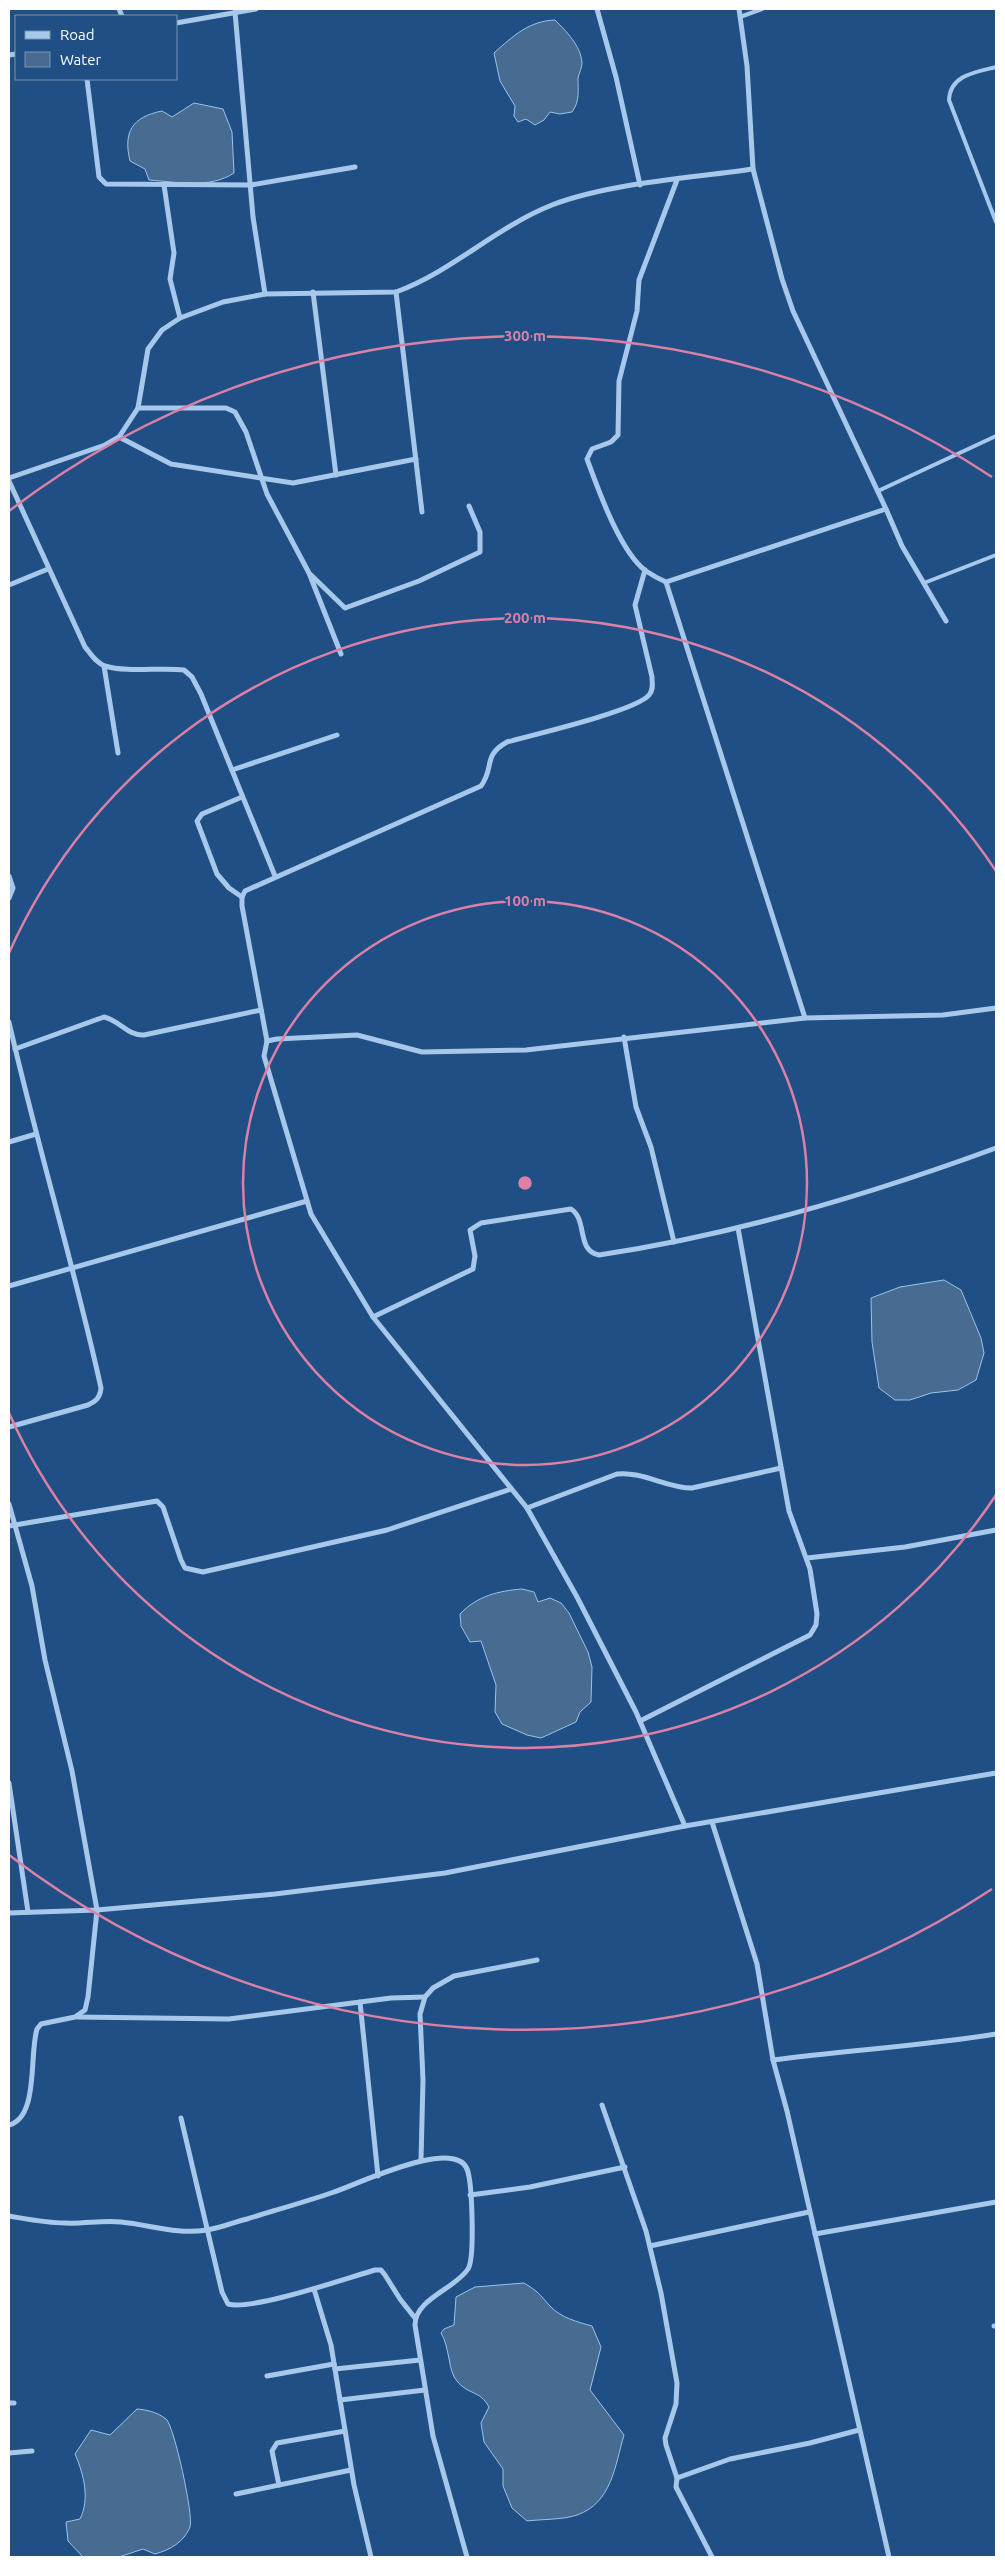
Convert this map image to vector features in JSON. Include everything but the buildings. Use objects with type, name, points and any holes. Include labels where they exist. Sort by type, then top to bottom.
[{"type":"street","points":[[178,22],[256,9]]},
{"type":"street","points":[[597,9],[616,77],[640,185]]},
{"type":"street","points":[[739,9],[747,66],[753,170],[793,311],[878,490],[902,546],[946,621]]},
{"type":"street","points":[[235,12],[255,233],[265,294]]},
{"type":"street","points":[[87,80],[102,182],[116,185],[251,185],[355,167]]},
{"type":"street","points":[[276,876],[201,694],[192,678],[184,670],[104,666],[95,659],[85,648],[9,480],[119,437],[138,408],[148,349],[162,330],[180,318],[222,302],[265,294],[313,292],[380,294],[396,292],[416,285],[525,218],[552,205],[580,197],[640,185],[753,170]]},
{"type":"street","points":[[677,180],[639,280],[637,311],[619,381],[618,435],[611,442],[592,449],[587,459],[610,517],[624,543],[645,570],[666,582],[805,1018]]},
{"type":"street","points":[[164,185],[174,253],[170,279],[180,318]]},
{"type":"street","points":[[313,292],[336,475]]},
{"type":"street","points":[[396,292],[422,512]]},
{"type":"street","points":[[138,408],[226,408],[235,412],[246,432],[274,510],[309,573],[341,654]]},
{"type":"street","points":[[119,437],[170,464],[293,483],[416,459]]},
{"type":"street","points":[[309,573],[345,608],[419,581],[480,552],[480,532],[469,506]]},
{"type":"street","points":[[666,582],[886,509]]},
{"type":"street","points":[[9,585],[48,569]]},
{"type":"street","points":[[645,570],[635,605],[652,676],[653,688],[645,699],[609,713],[507,742],[496,748],[491,754],[485,781],[481,786],[276,876],[245,891],[242,897],[267,1041],[264,1056],[311,1214],[373,1317],[527,1508],[577,1597],[640,1721],[685,1826]]},
{"type":"street","points":[[104,666],[118,753]]},
{"type":"street","points":[[232,770],[337,735]]},
{"type":"street","points":[[242,797],[202,814],[197,821],[218,874],[229,888],[242,897]]},
{"type":"street","points":[[9,876],[13,888],[9,898]]},
{"type":"street","points":[[267,1041],[357,1034],[422,1052],[526,1050],[624,1037],[805,1018],[943,1015],[996,1008]]},
{"type":"street","points":[[15,1049],[104,1016],[112,1019],[137,1036],[261,1010]]},
{"type":"street","points":[[9,1022],[101,1388],[100,1396],[88,1405],[9,1427]]},
{"type":"street","points":[[624,1037],[636,1107],[652,1147],[674,1242]]},
{"type":"street","points":[[9,1142],[36,1134]]},
{"type":"street","points":[[373,1317],[473,1269],[474,1256],[470,1230],[481,1223],[572,1210],[578,1216],[585,1244],[592,1254],[599,1256],[738,1228],[876,1189],[996,1148]]},
{"type":"street","points":[[9,1286],[307,1201]]},
{"type":"street","points":[[640,1721],[810,1635],[816,1625],[817,1614],[807,1558],[794,1528],[781,1468],[738,1228]]},
{"type":"street","points":[[527,1508],[617,1474],[633,1474],[683,1488],[692,1488],[781,1468]]},
{"type":"street","points":[[11,1526],[157,1501],[162,1507],[180,1560],[185,1568],[203,1572],[387,1530],[512,1490]]},
{"type":"street","points":[[9,1504],[11,1526],[33,1592],[45,1660],[72,1772],[97,1910],[88,1997],[85,2010],[75,2017]]},
{"type":"street","points":[[807,1558],[905,1548],[996,1530]]},
{"type":"street","points":[[9,1913],[97,1910],[276,1894],[445,1873],[685,1826],[996,1773]]},
{"type":"street","points":[[9,1783],[28,1912]]},
{"type":"street","points":[[712,1822],[757,1964],[773,2060],[889,2557]]},
{"type":"street","points":[[421,2160],[423,2080],[420,2014],[425,1997],[433,1988],[454,1976],[537,1960]]},
{"type":"street","points":[[9,2125],[19,2121],[28,2105],[37,2029],[49,2021],[75,2017],[229,2019],[360,2002],[425,1997]]},
{"type":"street","points":[[360,2002],[378,2176]]},
{"type":"street","points":[[773,2060],[836,2052],[928,2045],[996,2034]]},
{"type":"street","points":[[602,2106],[650,2246],[677,2383],[676,2404],[665,2438],[667,2450],[677,2478],[676,2486],[712,2557]]},
{"type":"street","points":[[181,2118],[222,2292],[228,2304],[243,2305],[381,2270],[415,2318],[420,2360],[436,2446],[467,2557]]},
{"type":"street","points":[[9,2216],[64,2224],[118,2222],[176,2232],[208,2230],[304,2202],[421,2160],[442,2157],[458,2160],[464,2163],[468,2172],[472,2250],[468,2269],[459,2279],[428,2302],[415,2318]]},
{"type":"street","points":[[470,2195],[539,2185],[624,2167]]},
{"type":"street","points":[[814,2234],[996,2202]]},
{"type":"street","points":[[650,2246],[809,2212]]},
{"type":"street","points":[[314,2288],[335,2366],[352,2470],[371,2557]]},
{"type":"street","points":[[267,2376],[335,2366],[420,2360]]},
{"type":"street","points":[[340,2400],[425,2390]]},
{"type":"street","points":[[677,2478],[730,2460],[859,2430]]},
{"type":"street","points":[[279,2485],[272,2451],[277,2443],[345,2431]]},
{"type":"street","points":[[9,2453],[32,2451]]},
{"type":"street","points":[[236,2494],[352,2470]]},
{"type":"lane","points":[[740,17],[762,9]]},
{"type":"lane","points":[[996,67],[958,79],[949,89],[949,100],[996,222]]},
{"type":"lane","points":[[878,490],[996,436]]},
{"type":"lane","points":[[924,583],[996,555]]},
{"type":"water","points":[[555,20],[572,39],[581,57],[582,65],[578,78],[576,104],[572,112],[560,114],[550,112],[544,120],[535,125],[526,119],[518,122],[514,116],[515,106],[500,81],[494,53],[529,26]]},
{"type":"water","points":[[194,103],[223,109],[232,132],[234,173],[225,178],[204,183],[149,180],[145,169],[130,161],[128,142],[132,127],[143,117],[162,111],[172,117]]},
{"type":"water","points":[[944,1280],[961,1290],[981,1338],[984,1353],[976,1380],[958,1390],[931,1393],[910,1400],[895,1400],[879,1388],[872,1342],[871,1298],[900,1287]]},
{"type":"water","points":[[522,1589],[534,1592],[538,1602],[550,1598],[561,1603],[569,1613],[588,1652],[592,1667],[591,1702],[580,1712],[576,1722],[541,1738],[527,1735],[502,1724],[495,1712],[496,1685],[481,1641],[470,1642],[461,1626],[460,1614],[473,1603],[496,1593]]},
{"type":"water","points":[[524,2283],[536,2291],[559,2314],[592,2326],[601,2347],[590,2390],[624,2435],[610,2482],[598,2502],[577,2515],[565,2518],[527,2521],[512,2508],[503,2486],[503,2469],[484,2442],[481,2423],[489,2407],[482,2398],[465,2389],[454,2377],[441,2333],[444,2329],[454,2325],[456,2297],[475,2287]]},
{"type":"water","points":[[137,2409],[159,2415],[166,2419],[169,2425],[174,2437],[186,2490],[190,2527],[176,2545],[155,2554],[143,2549],[119,2557],[83,2557],[68,2541],[66,2522],[80,2519],[85,2503],[85,2487],[75,2454],[91,2430],[110,2435]]}]
